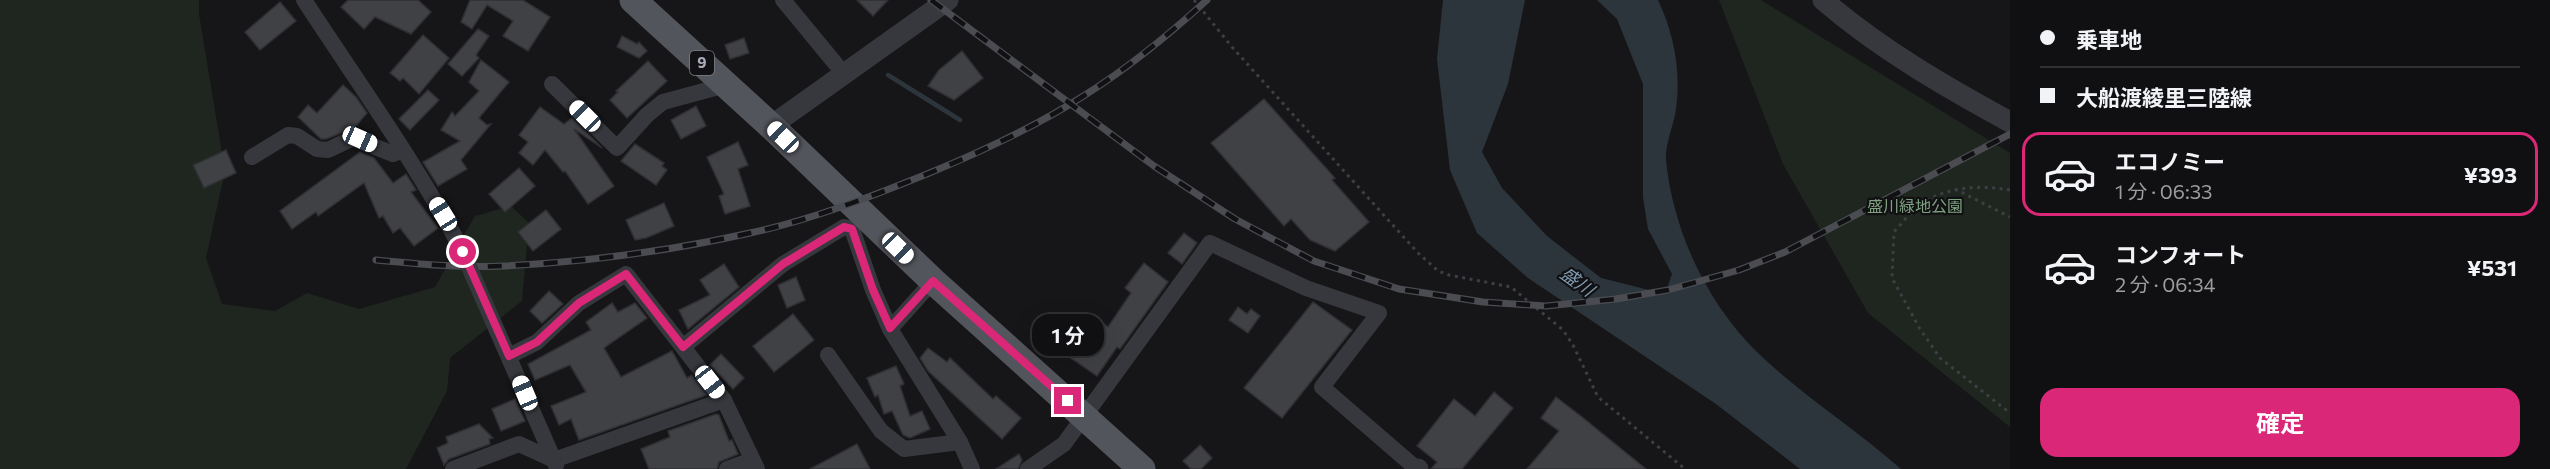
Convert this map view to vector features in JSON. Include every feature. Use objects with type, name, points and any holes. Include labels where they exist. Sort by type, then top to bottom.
[{"type":"main road","name":"9","points":[[633,0],[771,126],[933,281],[1142,469]]},
{"type":"street","points":[[304,0],[443,214],[463,252],[556,464]]},
{"type":"street","points":[[783,0],[844,74]]},
{"type":"street","points":[[771,126],[948,0]]},
{"type":"street","points":[[1823,0],[1890,52],[1940,84],[2010,122]]},
{"type":"street","points":[[552,84],[617,148],[655,107],[663,102],[726,85]]},
{"type":"street","points":[[252,157],[288,135],[297,136],[317,149],[334,150],[353,138],[393,154],[403,150]]},
{"type":"street","points":[[683,347],[783,264],[844,227],[852,229],[873,290],[890,328],[960,442],[972,469]]},
{"type":"street","points":[[1029,469],[1064,444],[1210,243],[1306,288],[1379,313],[1322,387],[1417,469]]},
{"type":"street","points":[[509,356],[537,342],[579,303],[626,274],[724,400],[754,465],[727,469]]},
{"type":"street","points":[[890,328],[933,281]]},
{"type":"street","points":[[828,355],[881,431],[904,449],[960,442]]},
{"type":"street","points":[[453,469],[519,444],[556,464],[724,400]]},
{"type":"path","points":[[1194,0],[1239,55],[1418,254],[1438,271],[1449,275],[1511,287],[1563,330],[1573,345],[1598,397],[1685,469]]},
{"type":"path","points":[[2010,190],[1954,189],[1920,205],[1894,232],[1892,278],[1920,329],[1940,358],[2010,413]]},
{"type":"path","points":[[1954,189],[2010,217]]},
{"type":"green space","points":[[0,0],[199,0],[199,14],[225,171],[206,258],[222,304],[275,311],[307,293],[359,309],[435,287],[475,216],[511,206],[529,223],[522,301],[450,358],[447,391],[406,469],[0,469]]},
{"type":"green space","name":"盛川緑地公園","points":[[1719,0],[1761,0],[2010,153],[2010,427],[1868,313],[1783,164]]},
{"type":"water","name":"盛川","points":[[1443,0],[1525,0],[1508,84],[1482,152],[1502,188],[1547,236],[1601,278],[1665,294],[1672,274],[1648,229],[1643,197],[1643,84],[1617,19],[1597,0],[1658,0],[1673,42],[1678,86],[1666,160],[1676,213],[1696,265],[1724,313],[1759,354],[1793,384],[1901,469],[1800,469],[1716,404],[1528,278],[1477,233],[1450,170],[1437,59]]},
{"type":"building","points":[[348,0],[418,0],[431,12],[411,34],[375,17],[364,29],[341,7]]},
{"type":"building","points":[[470,0],[523,0],[550,17],[528,51],[503,36],[513,21],[487,5],[472,29],[461,22]]},
{"type":"building","points":[[857,0],[888,0],[873,16]]},
{"type":"building","points":[[280,2],[296,21],[260,50],[245,32]]},
{"type":"building","points":[[478,29],[489,36],[476,55],[479,58],[462,76],[448,64]]},
{"type":"building","points":[[423,35],[449,58],[419,94],[403,78],[400,81],[390,73]]},
{"type":"building","points":[[622,36],[637,44],[639,42],[647,51],[639,58],[617,47]]},
{"type":"building","points":[[744,38],[749,53],[730,59],[725,45]]},
{"type":"building","points":[[962,51],[983,78],[954,100],[928,86],[939,70]]},
{"type":"building","points":[[481,60],[509,82],[479,118],[487,125],[491,124],[461,160],[467,169],[438,186],[423,162],[460,141],[441,130],[452,112],[455,116],[479,91],[469,82]]},
{"type":"building","points":[[648,61],[667,81],[627,118],[610,100],[618,92],[616,91]]},
{"type":"building","points":[[343,85],[356,97],[367,113],[354,128],[321,139],[298,117],[308,105],[317,113]]},
{"type":"building","points":[[428,90],[439,100],[410,130],[399,119]]},
{"type":"building","points":[[1264,99],[1335,178],[1332,180],[1369,222],[1335,251],[1310,240],[1291,219],[1284,226],[1211,143]]},
{"type":"building","points":[[696,106],[706,126],[681,139],[671,120]]},
{"type":"building","points":[[540,107],[564,124],[572,118],[602,148],[574,129],[614,186],[588,204],[565,171],[563,172],[545,150],[533,165],[519,153],[528,142],[519,135]]},
{"type":"building","points":[[738,142],[748,165],[738,169],[750,206],[725,214],[719,196],[724,194],[707,157]]},
{"type":"building","points":[[635,144],[664,163],[662,166],[667,170],[656,185],[621,161]]},
{"type":"building","points":[[226,150],[236,173],[204,188],[193,165]]},
{"type":"building","points":[[360,152],[374,158],[393,183],[406,174],[416,190],[411,192],[438,228],[414,246],[400,228],[393,233],[383,216],[379,218],[364,183],[318,216],[316,212],[292,229],[280,211]]},
{"type":"building","points":[[519,168],[535,186],[505,212],[489,194]]},
{"type":"building","points":[[664,203],[674,226],[646,238],[635,240],[626,220]]},
{"type":"building","points":[[546,210],[561,229],[533,251],[518,232]]},
{"type":"building","points":[[1184,233],[1197,243],[1182,264],[1168,253]]},
{"type":"building","points":[[1144,263],[1168,282],[1120,349],[1117,347],[1097,376],[1065,354],[1093,315],[1108,327],[1131,293],[1125,288]]},
{"type":"building","points":[[724,264],[739,287],[688,329],[679,310],[710,295],[700,280]]},
{"type":"building","points":[[796,277],[805,300],[787,308],[778,285]]},
{"type":"building","points":[[549,291],[563,304],[542,323],[530,311]]},
{"type":"building","points":[[1313,302],[1352,330],[1282,418],[1244,388]]},
{"type":"building","points":[[612,303],[618,312],[635,303],[647,318],[604,348],[621,377],[672,351],[687,378],[692,375],[707,395],[579,440],[571,419],[559,425],[551,406],[586,392],[570,365],[535,380],[528,364],[591,330],[586,322]]},
{"type":"building","points":[[1238,307],[1247,314],[1251,309],[1260,316],[1248,333],[1229,320]]},
{"type":"building","points":[[793,314],[814,340],[774,372],[753,346]]},
{"type":"building","points":[[928,348],[947,362],[950,358],[993,399],[996,396],[1021,418],[1002,439],[928,371],[920,358]]},
{"type":"building","points":[[721,354],[744,378],[733,389],[710,365]]},
{"type":"building","points":[[896,366],[904,384],[900,386],[910,416],[922,411],[930,429],[910,438],[903,435],[892,411],[884,414],[878,395],[875,397],[867,378]]},
{"type":"building","points":[[1494,392],[1513,408],[1462,469],[1431,469],[1437,462],[1417,446],[1454,399],[1475,416]]},
{"type":"building","points":[[1556,397],[1646,469],[1527,469],[1559,431],[1541,418]]},
{"type":"building","points":[[515,399],[525,421],[501,431],[492,409]]},
{"type":"building","points":[[716,414],[719,415],[729,441],[732,440],[738,454],[719,462],[717,469],[649,469],[641,449],[670,437],[668,431]]},
{"type":"building","points":[[479,424],[493,438],[489,439],[490,444],[449,459],[444,465],[437,448],[448,443],[446,437]]},
{"type":"building","points":[[857,444],[870,469],[810,469]]},
{"type":"building","points":[[1200,445],[1212,458],[1201,469],[1191,469],[1183,461]]},
{"type":"building","points":[[1019,454],[1022,460],[1018,469],[996,469]]},
{"type":"waterway","points":[[888,75],[960,120]]},
{"type":"railway","points":[[931,0],[1154,166],[1235,219],[1314,261],[1399,289],[1483,302],[1546,306],[1616,299],[1668,290],[1739,270],[1785,252],[2010,134]]},
{"type":"railway","points":[[376,260],[487,266],[596,259],[720,239],[773,228],[818,215],[947,166],[1047,118],[1116,74],[1164,38],[1207,0]]},
{"type":"route","points":[[463,252],[509,356],[537,342],[579,303],[626,274],[683,347],[783,264],[844,227],[852,229],[873,290],[890,328],[933,281],[1068,401]]}]
